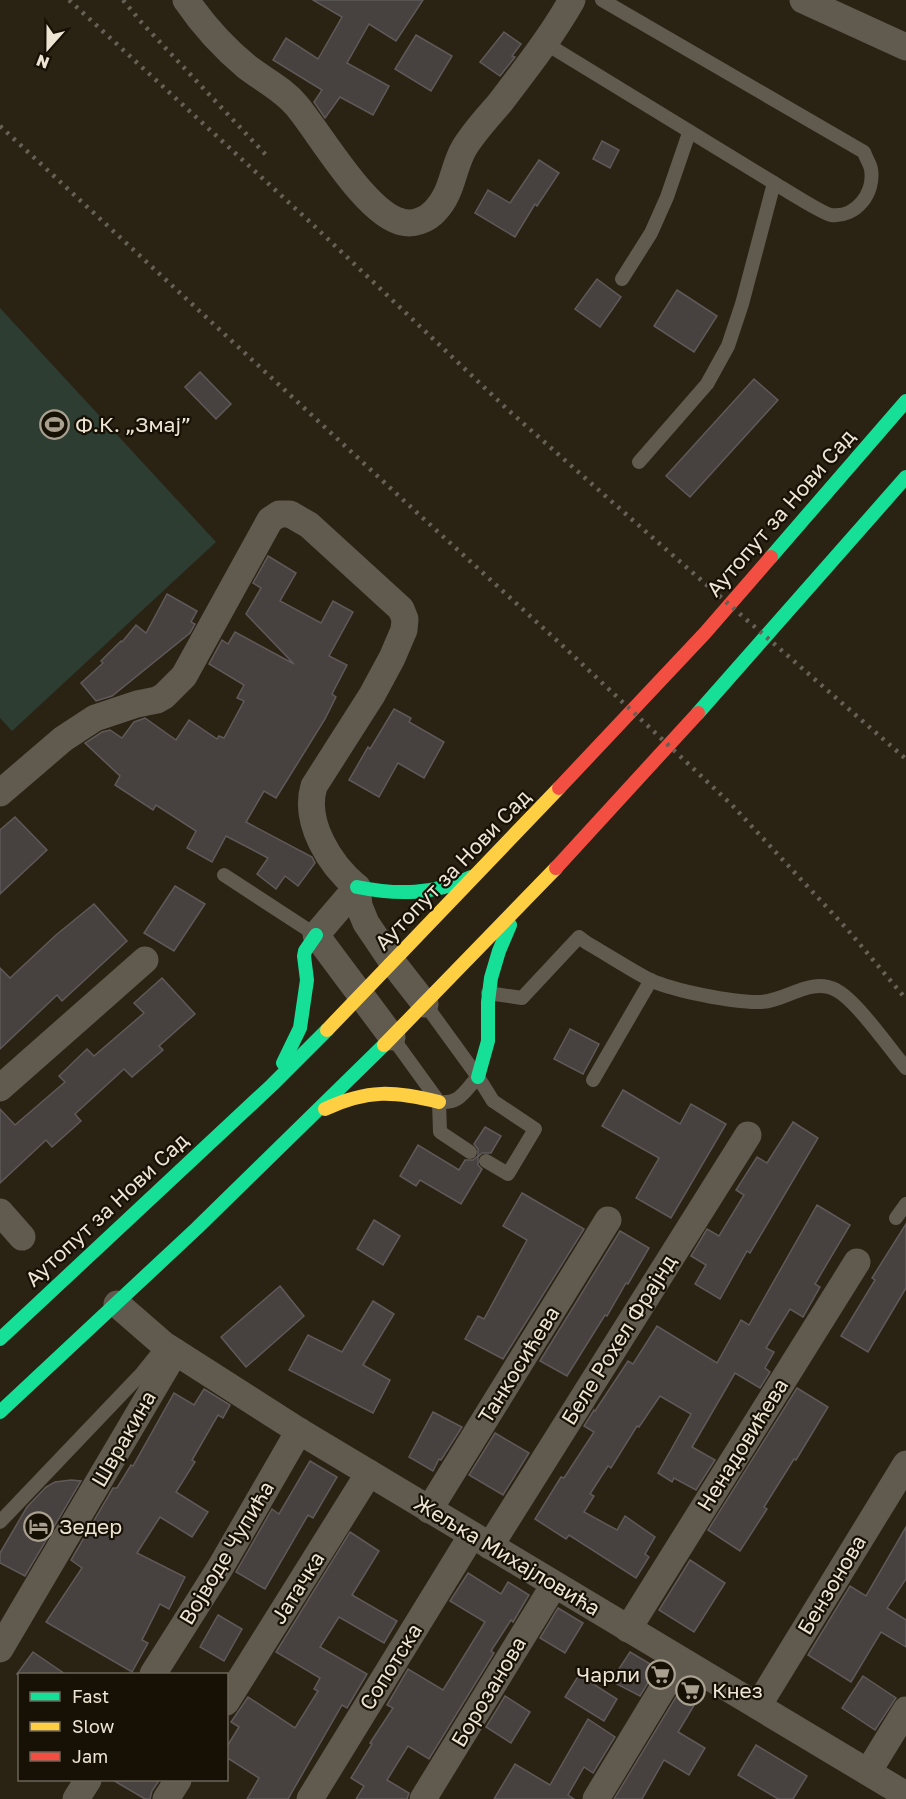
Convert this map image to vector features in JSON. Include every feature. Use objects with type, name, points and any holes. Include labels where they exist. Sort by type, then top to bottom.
[{"type":"main road","name":"Аутопут за Нови Сад","points":[[0,1339],[272,1085],[393,963],[705,633],[906,401]]},
{"type":"main road","points":[[0,1412],[117,1304],[313,1116],[425,1004],[516,910],[741,667],[906,477]]},
{"type":"main road","points":[[357,887],[376,892],[419,894],[458,884],[478,874]]},
{"type":"main road","points":[[478,1077],[489,1033],[488,993],[500,945],[516,910]]},
{"type":"main road","points":[[272,1085],[300,1028],[307,980],[304,956],[316,935]]},
{"type":"main road","points":[[313,1116],[342,1100],[368,1094],[390,1092],[438,1102]]},
{"type":"street","points":[[186,0],[219,41],[293,102],[368,199],[387,215],[404,223],[418,222],[433,213],[446,197],[463,150],[545,43],[572,0]]},
{"type":"street","points":[[803,0],[904,47]]},
{"type":"street","points":[[0,793],[63,739],[95,718],[164,696],[184,676],[270,520],[279,514],[290,514],[309,525],[401,609],[405,619],[404,630],[392,658],[372,695],[314,786],[310,799],[317,833],[334,864],[345,878],[357,887]]},
{"type":"street","points":[[357,887],[316,935],[392,1037]]},
{"type":"street","points":[[357,887],[358,906],[366,923],[425,1004]]},
{"type":"street","points":[[0,1088],[145,960]]},
{"type":"street","name":"Беле Рохел Фрајнд","points":[[481,1541],[748,1135]]},
{"type":"street","points":[[0,1212],[22,1237]]},
{"type":"street","name":"Танкосићева","points":[[429,1510],[608,1220]]},
{"type":"street","name":"Ненадовићева","points":[[628,1629],[857,1262]]},
{"type":"street","name":"Жељка Михајловића","points":[[117,1304],[169,1348],[299,1431],[906,1795]]},
{"type":"street","name":"Швракина","points":[[0,1649],[169,1348]]},
{"type":"street","name":"Војводе Чупића","points":[[154,1673],[220,1568],[299,1431]]},
{"type":"street","name":"Бензонова","points":[[758,1706],[906,1464]]},
{"type":"street","name":"Јатачка","points":[[228,1699],[369,1473]]},
{"type":"street","name":"Сопотска","points":[[310,1799],[481,1541]]},
{"type":"street","name":"Борозанова","points":[[423,1799],[554,1585]]},
{"type":"street","points":[[596,1799],[680,1660]]},
{"type":"street","points":[[868,1772],[906,1710]]},
{"type":"street","points":[[76,1799],[87,1781]]},
{"type":"street","points":[[166,1799],[177,1781]]},
{"type":"lane","points":[[545,43],[689,133],[830,215],[850,212],[868,195],[871,169],[864,152],[602,0]]},
{"type":"lane","points":[[622,279],[651,232],[667,197],[689,133]]},
{"type":"lane","points":[[639,462],[707,384],[728,346],[742,304],[774,183]]},
{"type":"lane","points":[[224,874],[316,935]]},
{"type":"lane","points":[[488,993],[522,998],[579,937],[651,980],[712,997],[755,1003],[769,1002],[815,986],[837,990],[849,999],[906,1068]]},
{"type":"lane","points":[[593,1080],[651,980]]},
{"type":"lane","points":[[425,1004],[493,1101],[535,1129],[508,1174],[486,1161]]},
{"type":"lane","points":[[392,1037],[438,1102],[440,1132],[470,1152]]},
{"type":"lane","points":[[438,1102],[449,1103],[461,1098],[478,1077]]},
{"type":"lane","points":[[896,1218],[906,1204]]},
{"type":"lane","points":[[0,1522],[142,1374],[159,1352],[169,1348]]},
{"type":"green space","name":"Ф.К. „Змај”","points":[[0,308],[216,542],[12,731],[0,718]]},
{"type":"building","points":[[313,0],[423,0],[396,41],[369,24],[347,63],[389,86],[373,115],[340,97],[325,118],[314,102],[322,90],[273,60],[286,38],[318,59],[342,17]]},
{"type":"building","points":[[504,32],[521,44],[512,56],[515,57],[500,76],[480,62]]},
{"type":"building","points":[[416,35],[452,56],[431,91],[395,69]]},
{"type":"building","points":[[602,141],[619,150],[610,168],[593,159]]},
{"type":"building","points":[[539,160],[559,173],[537,206],[535,204],[515,237],[475,213],[488,190],[510,203]]},
{"type":"building","points":[[597,279],[621,297],[600,327],[575,309]]},
{"type":"building","points":[[677,290],[717,316],[694,352],[654,326]]},
{"type":"building","points":[[200,372],[231,404],[216,419],[185,387]]},
{"type":"building","points":[[754,379],[778,400],[690,497],[666,476]]},
{"type":"building","points":[[268,556],[296,573],[280,601],[321,623],[333,601],[353,612],[329,656],[347,665],[332,694],[336,697],[325,719],[276,798],[264,791],[246,822],[312,857],[315,863],[298,886],[285,876],[276,889],[257,874],[268,858],[226,836],[212,862],[187,848],[196,831],[156,805],[153,810],[115,785],[120,776],[85,743],[102,732],[110,730],[122,738],[134,722],[145,718],[176,740],[189,720],[217,739],[219,736],[224,738],[244,701],[237,698],[244,685],[209,664],[222,640],[228,644],[235,632],[294,664],[246,614],[261,588],[253,583]]},
{"type":"building","points":[[167,594],[197,611],[191,622],[195,624],[190,633],[112,696],[96,701],[81,683],[103,663],[101,661],[122,642],[136,625],[146,633]]},
{"type":"building","points":[[394,709],[411,718],[409,722],[444,742],[424,778],[398,763],[379,797],[349,780]]},
{"type":"building","points":[[15,817],[47,850],[0,894],[0,830]]},
{"type":"building","points":[[175,886],[205,904],[174,951],[144,933]]},
{"type":"building","points":[[94,904],[127,941],[62,1001],[57,995],[0,1049],[0,968],[10,978],[56,935]]},
{"type":"building","points":[[162,978],[195,1014],[159,1046],[163,1050],[132,1077],[124,1069],[75,1114],[81,1121],[52,1147],[46,1140],[0,1183],[0,1109],[15,1125],[65,1082],[59,1076],[87,1049],[94,1056],[144,1013],[134,1003]]},
{"type":"building","points":[[570,1029],[599,1044],[583,1074],[554,1059]]},
{"type":"building","points":[[623,1090],[680,1124],[691,1104],[726,1124],[671,1218],[636,1198],[659,1158],[602,1126]]},
{"type":"building","points":[[793,1122],[818,1138],[750,1253],[747,1251],[720,1299],[695,1284],[706,1265],[691,1256],[707,1229],[719,1236],[744,1195],[736,1190],[757,1157],[767,1163]]},
{"type":"building","points":[[485,1127],[501,1136],[491,1153],[482,1153],[478,1157],[478,1165],[482,1169],[461,1204],[420,1180],[416,1186],[400,1176],[418,1145],[459,1170],[465,1160],[473,1160],[478,1156],[478,1149],[474,1144]]},
{"type":"building","points":[[522,1193],[584,1229],[503,1359],[465,1339],[478,1316],[484,1319],[527,1240],[503,1226]]},
{"type":"building","points":[[817,1205],[850,1225],[815,1284],[820,1287],[803,1317],[790,1309],[766,1348],[774,1352],[765,1368],[770,1372],[760,1388],[735,1373],[692,1447],[715,1460],[696,1490],[674,1478],[672,1482],[658,1473],[691,1414],[660,1396],[639,1427],[637,1426],[611,1468],[608,1466],[590,1494],[594,1496],[584,1512],[617,1530],[625,1516],[655,1537],[645,1554],[649,1557],[636,1578],[569,1535],[566,1539],[535,1519],[561,1477],[564,1478],[594,1432],[584,1426],[594,1410],[628,1361],[633,1364],[657,1326],[717,1363],[741,1320],[749,1325]]},
{"type":"building","points":[[374,1220],[400,1236],[383,1265],[357,1249]]},
{"type":"building","points":[[906,1224],[906,1288],[868,1352],[841,1336],[875,1280],[872,1278]]},
{"type":"building","points":[[620,1231],[649,1248],[567,1376],[540,1361]]},
{"type":"building","points":[[280,1286],[304,1316],[246,1367],[221,1337]]},
{"type":"building","points":[[373,1301],[394,1314],[363,1365],[390,1380],[373,1413],[289,1370],[308,1335],[342,1352]]},
{"type":"building","points":[[797,1388],[828,1407],[764,1507],[767,1509],[740,1551],[708,1530]]},
{"type":"building","points":[[204,1389],[230,1405],[223,1418],[218,1415],[192,1460],[195,1462],[176,1492],[208,1512],[192,1537],[160,1517],[137,1553],[185,1577],[169,1609],[160,1604],[142,1640],[148,1643],[132,1672],[46,1622],[82,1568],[71,1560],[113,1488],[117,1488],[131,1465],[133,1466],[174,1393],[194,1405]]},
{"type":"building","points":[[433,1412],[462,1427],[433,1471],[409,1457]]},
{"type":"building","points":[[495,1433],[529,1453],[503,1495],[469,1475]]},
{"type":"building","points":[[310,1461],[337,1477],[313,1518],[308,1515],[265,1589],[236,1572],[272,1509],[279,1514]]},
{"type":"building","name":"Зедер","points":[[81,1481],[25,1576],[0,1563],[0,1553],[27,1507],[46,1487],[55,1482]]},
{"type":"building","points":[[906,1527],[906,1579],[887,1608],[906,1620],[906,1647],[881,1632],[851,1682],[808,1655],[850,1586],[866,1596]]},
{"type":"building","points":[[350,1532],[379,1551],[352,1595],[397,1621],[384,1643],[339,1617],[320,1647],[367,1674],[347,1708],[342,1705],[288,1799],[247,1799],[259,1778],[228,1758],[228,1745],[239,1727],[231,1722],[248,1697],[295,1728],[318,1691],[314,1689],[320,1678],[276,1652]]},
{"type":"building","points":[[690,1560],[725,1583],[694,1632],[659,1610]]},
{"type":"building","points":[[468,1573],[501,1594],[508,1582],[529,1595],[513,1622],[511,1620],[491,1651],[494,1653],[429,1759],[408,1746],[387,1780],[409,1793],[407,1799],[356,1799],[364,1786],[351,1778],[393,1708],[387,1705],[408,1669],[443,1690],[485,1622],[450,1601]]},
{"type":"building","points":[[558,1608],[583,1623],[565,1653],[540,1638]]},
{"type":"building","points":[[218,1615],[242,1629],[224,1661],[200,1647]]},
{"type":"building","points":[[33,1652],[64,1673],[18,1673]]},
{"type":"building","points":[[630,1652],[657,1668],[640,1696],[611,1681]]},
{"type":"building","points":[[579,1675],[617,1699],[604,1721],[565,1697]]},
{"type":"building","points":[[863,1676],[896,1698],[875,1730],[842,1708]]},
{"type":"building","points":[[685,1682],[702,1692],[678,1732],[705,1748],[689,1775],[664,1760],[642,1799],[614,1799]]},
{"type":"building","points":[[505,1696],[530,1712],[511,1743],[486,1727]]},
{"type":"building","points":[[588,1719],[615,1737],[593,1773],[584,1767],[568,1795],[574,1799],[494,1799],[515,1764],[550,1785]]},
{"type":"building","points":[[756,1745],[807,1776],[793,1799],[778,1799],[738,1775]]},
{"type":"building","points":[[114,1781],[159,1781],[150,1799],[145,1799]]},
{"type":"railway","points":[[69,0],[310,222],[507,409],[906,759]]},
{"type":"railway","points":[[123,0],[266,155]]},
{"type":"railway","points":[[0,126],[732,805],[847,929],[906,999]]},
{"type":"traffic: fast","points":[[771,557],[906,401]]},
{"type":"traffic: fast","points":[[698,713],[906,477]]},
{"type":"traffic: fast","points":[[357,887],[415,892],[443,887],[471,877]]},
{"type":"traffic: fast","points":[[478,1077],[488,1041],[488,1002],[491,978],[510,925]]},
{"type":"traffic: fast","points":[[283,1063],[300,1028],[307,980],[304,956],[316,935]]},
{"type":"traffic: fast","points":[[0,1339],[272,1085],[327,1030]]},
{"type":"traffic: fast","points":[[0,1412],[197,1228],[384,1045]]},
{"type":"traffic: slow","points":[[327,1030],[559,788]]},
{"type":"traffic: slow","points":[[384,1045],[556,868]]},
{"type":"traffic: slow","points":[[325,1109],[355,1098],[381,1094],[439,1102]]},
{"type":"traffic: jam","points":[[559,788],[705,633],[771,557]]},
{"type":"traffic: jam","points":[[556,868],[698,713]]},
{"type":"place","name":"Ф.К. „Змај”","points":[[54,425]]},
{"type":"place","name":"Зедер","points":[[38,1527]]},
{"type":"place","name":"Чарли","points":[[661,1675]]},
{"type":"place","name":"Кнез","points":[[691,1691]]}]
